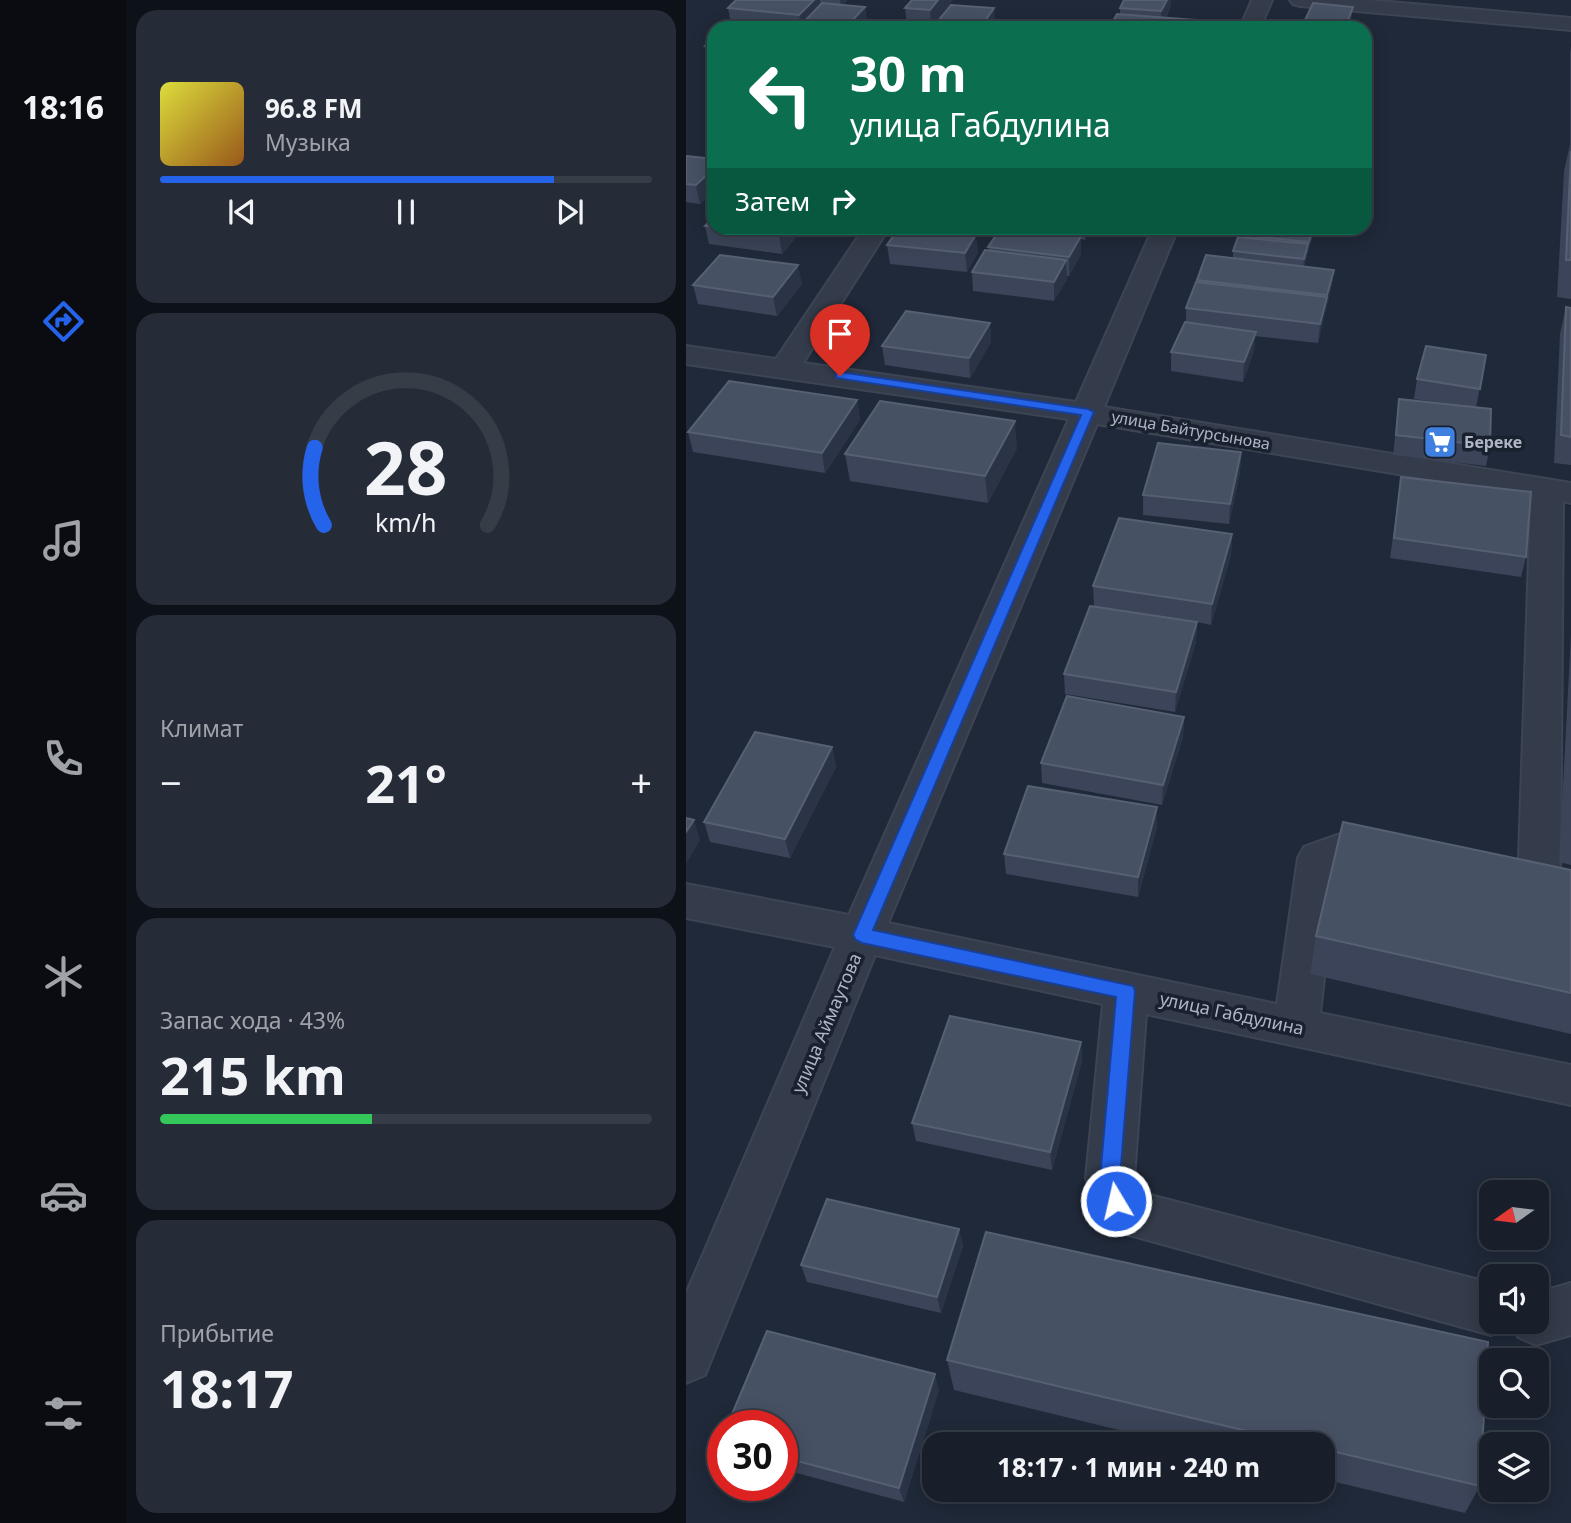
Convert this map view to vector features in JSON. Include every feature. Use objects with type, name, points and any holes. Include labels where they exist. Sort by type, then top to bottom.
[{"type":"street","points":[[1253,21],[1262,0]]},
{"type":"street","points":[[1300,0],[1504,9],[1571,24]]},
{"type":"street","points":[[785,368],[871,235]]},
{"type":"street","name":"улица Аймаутова","points":[[686,1356],[862,935],[1163,235]]},
{"type":"street","name":"улица Байтурсынова","points":[[686,355],[1088,412],[1559,491]]},
{"type":"street","points":[[1537,887],[1559,491]]},
{"type":"street","points":[[1296,1027],[1318,858],[1346,848],[1424,863]]},
{"type":"street","name":"улица Габдулина","points":[[686,901],[862,935],[1571,1085]]},
{"type":"street","points":[[1126,991],[1110,1178],[1116,1201],[1144,1217],[1479,1306]]},
{"type":"street","points":[[1549,1315],[1571,1309]]},
{"type":"building","points":[[736,0],[814,0],[799,15],[728,8]]},
{"type":"building","points":[[912,0],[938,0],[930,10],[905,8]]},
{"type":"building","points":[[1124,0],[1167,0],[1161,11],[1120,8]]},
{"type":"building","points":[[822,3],[865,7],[852,21],[805,21]]},
{"type":"building","points":[[1313,3],[1353,7],[1348,21],[1305,20]]},
{"type":"building","points":[[951,5],[994,8],[985,21],[938,21]]},
{"type":"building","points":[[1117,14],[1208,21],[1113,21]]},
{"type":"building","points":[[1571,151],[1571,260],[1566,260]]},
{"type":"building","points":[[686,156],[707,158],[707,175],[696,185],[686,184]]},
{"type":"building","points":[[894,235],[975,235],[965,253],[887,245]]},
{"type":"building","points":[[996,235],[1081,236],[1069,257],[988,247]]},
{"type":"building","points":[[1239,235],[1311,235],[1309,242]]},
{"type":"building","points":[[1238,237],[1308,244],[1304,259],[1233,251]]},
{"type":"building","points":[[985,250],[1066,260],[1054,282],[972,272]]},
{"type":"building","points":[[720,255],[798,265],[773,297],[693,285]]},
{"type":"building","points":[[1206,255],[1334,270],[1327,295],[1197,280]]},
{"type":"building","points":[[1196,282],[1327,297],[1320,324],[1186,308]]},
{"type":"building","points":[[1566,307],[1571,308],[1571,437],[1561,435]]},
{"type":"building","points":[[906,311],[990,323],[969,358],[882,346]]},
{"type":"building","points":[[1185,322],[1256,332],[1244,362],[1171,352]]},
{"type":"building","points":[[1426,346],[1486,355],[1480,389],[1417,379]]},
{"type":"building","points":[[729,381],[857,400],[822,453],[688,432]]},
{"type":"building","points":[[1399,399],[1491,409],[1490,446],[1396,435]]},
{"type":"building","points":[[880,401],[1015,421],[985,476],[845,454]]},
{"type":"building","points":[[1158,443],[1241,452],[1230,504],[1143,495]]},
{"type":"building","points":[[1401,477],[1531,492],[1526,557],[1394,538]]},
{"type":"building","points":[[1119,518],[1232,534],[1212,604],[1093,586]]},
{"type":"building","points":[[1090,606],[1197,622],[1176,692],[1064,674]]},
{"type":"building","points":[[1067,696],[1184,717],[1163,785],[1041,763]]},
{"type":"building","points":[[755,732],[832,747],[785,839],[704,822]]},
{"type":"building","points":[[1028,786],[1157,807],[1138,877],[1004,854]]},
{"type":"building","points":[[686,818],[694,820],[686,832]]},
{"type":"building","points":[[1343,822],[1571,870],[1571,993],[1316,936]]},
{"type":"building","points":[[950,1016],[1081,1042],[1050,1152],[912,1123]]},
{"type":"building","points":[[827,1199],[959,1229],[937,1297],[801,1265]]},
{"type":"building","points":[[986,1232],[1488,1342],[1488,1348],[1479,1348],[1479,1418],[1484,1418],[1483,1432],[1479,1432],[1479,1486],[1335,1452],[1335,1432],[1251,1432],[947,1360]]},
{"type":"building","points":[[767,1331],[935,1374],[899,1488],[798,1461],[798,1410],[734,1410]]},
{"type":"place","name":"Береке","points":[[1440,442]]},
{"type":"route","points":[[840,376],[1088,412],[862,935],[1126,991],[1110,1178],[1116,1201]]}]
